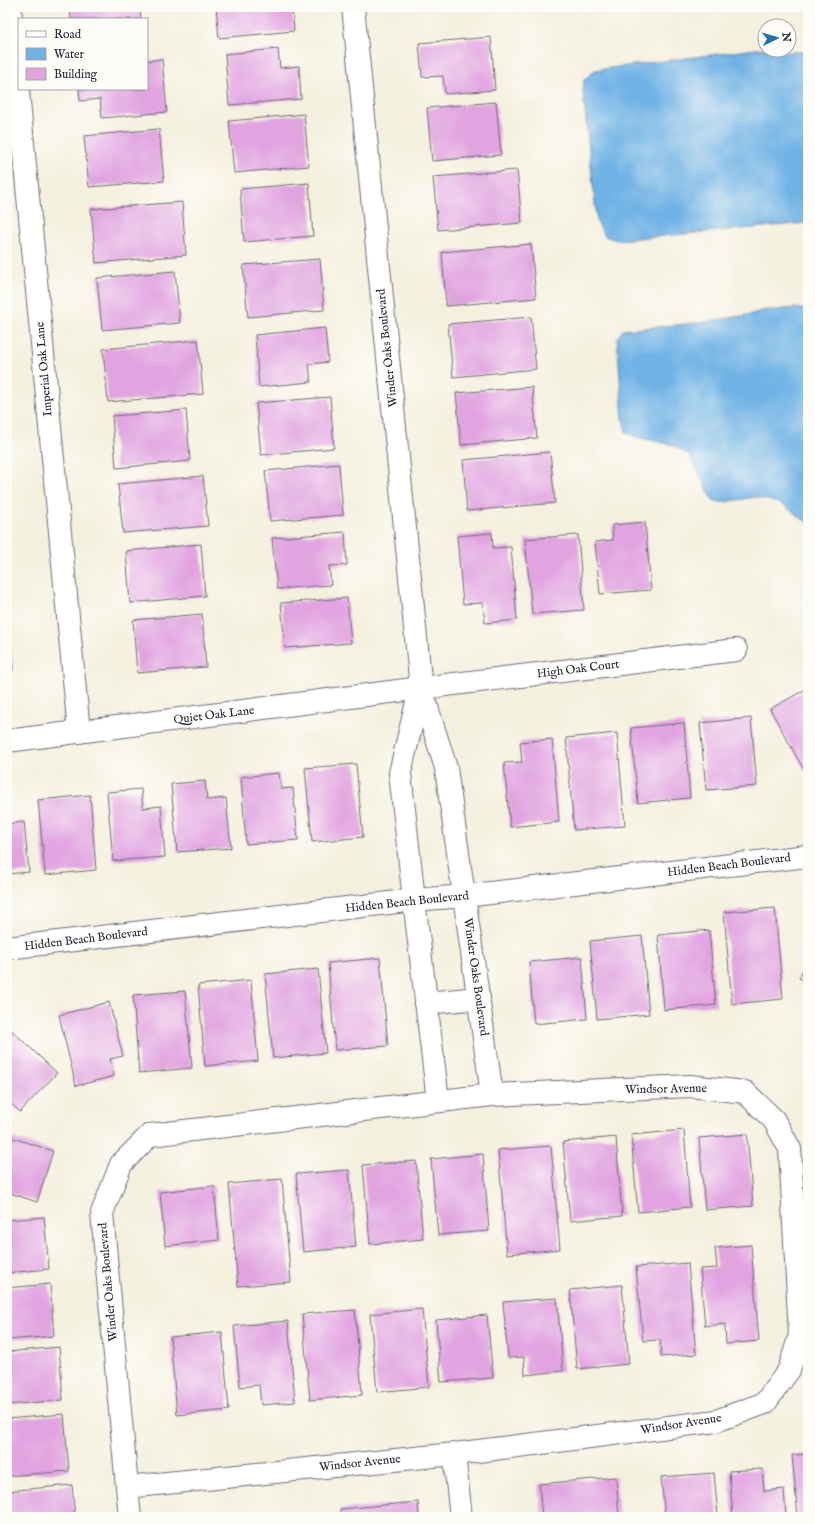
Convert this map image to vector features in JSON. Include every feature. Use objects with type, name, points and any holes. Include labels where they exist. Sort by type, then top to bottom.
[{"type":"street","name":"Imperial Oak Lane","points":[[10,7],[79,732]]},
{"type":"street","name":"Winder Oaks Boulevard","points":[[130,1517],[102,1212],[121,1164],[150,1135],[492,1095],[446,768],[421,688],[353,7]]},
{"type":"street","name":"High Oak Court","points":[[421,688],[736,650]]},
{"type":"street","name":"Quiet Oak Lane","points":[[7,741],[421,688]]},
{"type":"street","name":"Winder Oaks Boulevard","points":[[421,688],[400,773],[438,1101]]},
{"type":"street","name":"Hidden Beach Boulevard","points":[[7,948],[414,900],[464,896],[808,856]]},
{"type":"street","points":[[426,1003],[479,998]]},
{"type":"street","name":"Windsor Avenue","points":[[127,1487],[454,1454],[716,1421],[765,1402],[789,1370],[800,1335],[790,1149],[774,1120],[745,1092],[690,1086],[492,1095]]},
{"type":"street","points":[[454,1454],[461,1517]]},
{"type":"water","points":[[757,49],[757,58],[797,58],[797,52],[808,52],[808,223],[617,240],[605,236],[597,222],[583,92],[584,80],[595,70]]},
{"type":"water","points":[[795,308],[808,310],[808,523],[782,504],[756,497],[714,502],[689,455],[673,445],[636,437],[626,432],[623,419],[617,338],[623,330],[706,322],[752,314],[765,310]]},
{"type":"building","points":[[70,7],[140,7],[141,18],[71,18]]},
{"type":"building","points":[[216,7],[292,7],[294,31],[219,38]]},
{"type":"building","points":[[491,37],[495,90],[445,94],[443,76],[422,77],[419,43]]},
{"type":"building","points":[[278,49],[280,68],[299,66],[301,99],[229,105],[225,54]]},
{"type":"building","points":[[162,59],[167,112],[102,118],[100,99],[80,101],[79,90],[148,90],[148,61]]},
{"type":"building","points":[[496,102],[501,155],[432,161],[427,108]]},
{"type":"building","points":[[304,114],[309,166],[234,173],[229,121]]},
{"type":"building","points":[[159,129],[164,181],[89,187],[84,136]]},
{"type":"building","points":[[517,170],[522,223],[438,230],[433,177]]},
{"type":"building","points":[[309,183],[313,236],[244,242],[240,189]]},
{"type":"building","points":[[182,202],[186,255],[96,263],[91,209]]},
{"type":"building","points":[[531,244],[536,298],[446,306],[442,252]]},
{"type":"building","points":[[320,259],[324,310],[248,317],[243,265]]},
{"type":"building","points":[[175,271],[180,323],[102,330],[97,278]]},
{"type":"building","points":[[531,317],[536,369],[453,377],[448,324]]},
{"type":"building","points":[[325,328],[328,362],[309,364],[311,382],[259,387],[255,335]]},
{"type":"building","points":[[198,340],[203,394],[108,402],[103,349]]},
{"type":"building","points":[[532,387],[537,438],[461,445],[456,393]]},
{"type":"building","points":[[330,397],[334,448],[261,455],[256,403]]},
{"type":"building","points":[[186,410],[190,461],[116,468],[112,416]]},
{"type":"building","points":[[550,452],[555,503],[467,511],[463,460]]},
{"type":"building","points":[[339,464],[343,515],[270,521],[265,471]]},
{"type":"building","points":[[203,476],[208,526],[123,533],[118,484]]},
{"type":"building","points":[[645,522],[651,590],[600,594],[595,542],[613,540],[612,525]]},
{"type":"building","points":[[345,532],[347,565],[329,566],[331,585],[277,589],[272,538]]},
{"type":"building","points":[[492,533],[493,548],[511,547],[517,620],[485,623],[483,603],[463,604],[457,536]]},
{"type":"building","points":[[578,535],[584,610],[532,614],[525,539]]},
{"type":"building","points":[[201,544],[205,596],[130,603],[126,551]]},
{"type":"building","points":[[347,598],[351,643],[285,648],[281,603]]},
{"type":"building","points":[[202,614],[206,667],[137,673],[133,620]]},
{"type":"building","points":[[10,638],[13,670],[7,671],[7,639]]},
{"type":"building","points":[[808,688],[808,768],[804,770],[770,709]]},
{"type":"building","points":[[751,718],[757,786],[706,790],[700,723]]},
{"type":"building","points":[[684,723],[690,798],[638,803],[631,728]]},
{"type":"building","points":[[617,733],[625,826],[574,830],[566,738]]},
{"type":"building","points":[[552,739],[559,822],[510,827],[504,763],[522,762],[520,742]]},
{"type":"building","points":[[356,764],[363,837],[312,842],[305,768]]},
{"type":"building","points":[[279,773],[281,789],[293,788],[298,840],[246,844],[241,777]]},
{"type":"building","points":[[205,781],[207,800],[226,798],[231,848],[177,852],[171,784]]},
{"type":"building","points":[[141,789],[143,808],[161,806],[165,857],[113,861],[107,792]]},
{"type":"building","points":[[90,795],[96,870],[45,875],[38,800]]},
{"type":"building","points":[[24,822],[29,872],[7,874],[7,824]]},
{"type":"building","points":[[775,908],[783,999],[732,1004],[724,912]]},
{"type":"building","points":[[709,930],[716,1005],[664,1010],[658,935]]},
{"type":"building","points":[[642,936],[649,1014],[597,1019],[590,941]]},
{"type":"building","points":[[582,957],[587,1019],[534,1024],[529,962]]},
{"type":"building","points":[[380,958],[388,1046],[335,1050],[328,963]]},
{"type":"building","points":[[808,960],[808,982],[799,978]]},
{"type":"building","points":[[318,969],[326,1053],[273,1058],[265,974]]},
{"type":"building","points":[[251,980],[258,1061],[205,1066],[198,985]]},
{"type":"building","points":[[185,991],[192,1068],[139,1073],[133,995]]},
{"type":"building","points":[[109,1002],[123,1056],[110,1059],[114,1076],[76,1086],[59,1015]]},
{"type":"building","points":[[7,1026],[57,1073],[20,1112],[7,1100]]},
{"type":"building","points":[[684,1130],[690,1207],[638,1212],[631,1135]]},
{"type":"building","points":[[747,1134],[753,1206],[705,1210],[699,1138]]},
{"type":"building","points":[[7,1136],[53,1151],[37,1202],[7,1192]]},
{"type":"building","points":[[616,1137],[622,1216],[570,1221],[563,1142]]},
{"type":"building","points":[[551,1146],[560,1249],[507,1254],[498,1150]]},
{"type":"building","points":[[483,1154],[489,1231],[438,1235],[431,1159]]},
{"type":"building","points":[[416,1161],[423,1239],[370,1244],[363,1165]]},
{"type":"building","points":[[349,1170],[356,1247],[303,1252],[296,1174]]},
{"type":"building","points":[[282,1179],[291,1282],[238,1286],[229,1184]]},
{"type":"building","points":[[214,1186],[219,1240],[165,1246],[160,1192]]},
{"type":"building","points":[[44,1217],[49,1269],[7,1273],[7,1220]]},
{"type":"building","points":[[751,1245],[759,1341],[726,1344],[725,1324],[705,1326],[700,1269],[717,1268],[715,1248]]},
{"type":"building","points":[[688,1263],[696,1354],[661,1357],[660,1340],[643,1341],[636,1267]]},
{"type":"building","points":[[50,1284],[54,1336],[7,1340],[7,1288]]},
{"type":"building","points":[[622,1285],[629,1364],[577,1369],[570,1290]]},
{"type":"building","points":[[557,1298],[563,1371],[525,1375],[524,1357],[508,1358],[503,1302]]},
{"type":"building","points":[[422,1309],[429,1387],[377,1392],[370,1314]]},
{"type":"building","points":[[355,1310],[362,1395],[310,1400],[302,1314]]},
{"type":"building","points":[[487,1315],[493,1378],[441,1382],[436,1320]]},
{"type":"building","points":[[288,1321],[295,1402],[261,1405],[259,1385],[240,1387],[234,1326]]},
{"type":"building","points":[[222,1332],[229,1410],[177,1415],[170,1337]]},
{"type":"building","points":[[59,1347],[63,1400],[7,1405],[7,1352]]},
{"type":"building","points":[[64,1414],[69,1471],[7,1476],[7,1419]]},
{"type":"building","points":[[808,1454],[808,1517],[798,1517],[792,1455]]},
{"type":"building","points":[[762,1469],[764,1491],[784,1489],[786,1517],[733,1517],[729,1471]]},
{"type":"building","points":[[714,1473],[718,1517],[665,1517],[661,1477]]},
{"type":"building","points":[[616,1477],[619,1517],[542,1517],[539,1484]]},
{"type":"building","points":[[72,1485],[75,1517],[7,1517],[7,1491]]},
{"type":"building","points":[[418,1502],[419,1517],[341,1517],[340,1509]]}]
